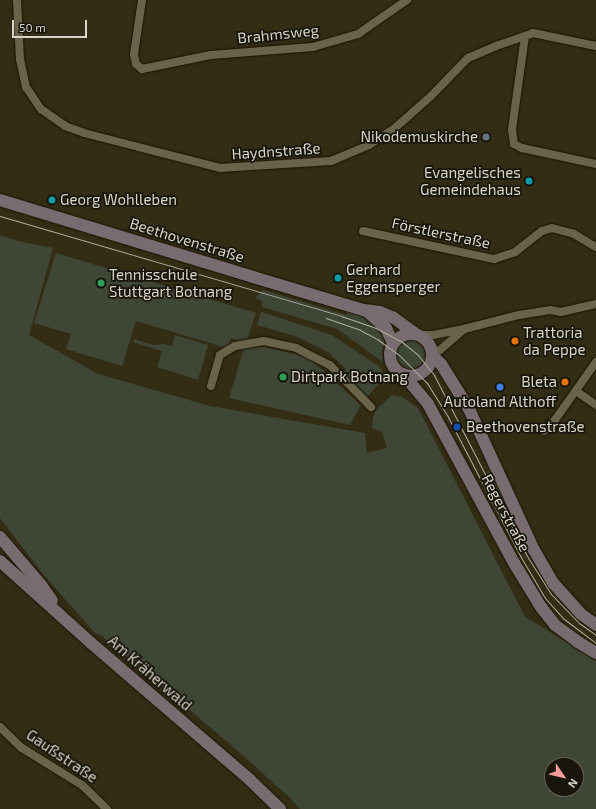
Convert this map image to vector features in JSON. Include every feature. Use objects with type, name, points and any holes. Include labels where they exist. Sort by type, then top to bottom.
[{"type":"main road","name":"Beethovenstraße","points":[[0,200],[364,310],[380,312],[394,318],[427,340],[436,355]]},
{"type":"main road","name":"Beethovenstraße","points":[[364,310],[380,321],[393,343]]},
{"type":"main road","points":[[418,334],[402,335],[393,343],[390,354],[391,361],[398,371],[411,376],[424,371],[436,355]]},
{"type":"main road","name":"Regerstraße","points":[[436,355],[469,409],[534,550],[554,584],[581,614],[596,624]]},
{"type":"main road","name":"Regerstraße","points":[[403,374],[428,404],[472,481],[514,563],[541,607],[555,625],[596,653]]},
{"type":"main road","points":[[0,537],[4,553],[0,562]]},
{"type":"main road","points":[[0,537],[41,585],[64,618]]},
{"type":"main road","name":"Am Kräherwald","points":[[0,562],[250,780],[280,809]]},
{"type":"street","name":"Haydnstraße","points":[[17,0],[20,59],[26,87],[41,110],[65,126],[84,134],[220,168],[331,161],[369,145],[400,123],[431,96],[468,58],[533,33],[596,46]]},
{"type":"street","name":"Brahmsweg","points":[[142,0],[134,54],[136,64],[142,69],[211,55],[313,47],[358,34],[407,0]]},
{"type":"street","points":[[525,36],[512,130],[514,144],[522,148],[596,164]]},
{"type":"street","name":"Förstlerstraße","points":[[363,231],[494,259],[515,252],[542,231],[552,228],[574,234],[596,246]]},
{"type":"street","points":[[418,334],[433,335],[519,315],[550,310],[561,312],[596,304]]},
{"type":"street","points":[[436,355],[464,329]]},
{"type":"street","points":[[211,386],[220,355],[235,346],[264,341],[296,348],[330,365],[371,407]]},
{"type":"street","points":[[544,431],[555,420],[596,362]]},
{"type":"street","points":[[576,391],[596,405]]},
{"type":"street","name":"Gaußstraße","points":[[0,727],[22,748],[82,785],[107,809]]},
{"type":"green space","points":[[0,235],[18,241],[53,248],[29,335],[98,374],[210,406],[365,433],[367,453],[387,448],[382,432],[372,428],[373,417],[376,410],[392,395],[402,397],[418,408],[525,617],[596,659],[596,809],[300,809],[289,797],[238,751],[102,636],[95,633],[42,573],[0,518]]},
{"type":"green space","name":"Tennisschule Stuttgart Botnang","points":[[56,253],[256,313],[246,343],[231,338],[227,348],[136,321],[122,366],[66,349],[71,334],[34,323]]},
{"type":"green space","points":[[263,290],[346,315],[348,310],[375,323],[383,334],[385,340],[382,352],[383,362],[337,329],[262,307],[262,301],[255,298]]},
{"type":"green space","points":[[261,312],[332,335],[380,367],[384,374],[383,379],[367,397],[343,374],[346,369],[328,352],[295,336],[257,325]]},
{"type":"green space","points":[[175,335],[208,345],[198,380],[157,367],[162,351],[133,342],[134,339],[153,345],[164,344],[172,346]]},
{"type":"green space","points":[[410,340],[416,341],[424,349],[424,361],[416,369],[410,370],[404,369],[396,361],[395,355],[396,349],[404,341]]},
{"type":"green space","name":"Dirtpark Botnang","points":[[264,347],[308,357],[361,405],[350,425],[229,398],[244,348]]},
{"type":"green space","points":[[492,469],[525,543],[487,472]]},
{"type":"tram line","points":[[0,216],[341,316],[376,328],[402,342],[418,355],[434,375],[527,556],[551,594],[579,623],[596,635]]},
{"type":"tram line","points":[[326,318],[360,330],[377,339],[399,355],[427,383],[448,417],[522,559],[545,598],[564,619],[596,643]]},
{"type":"place","name":"Nikodemuskirche","points":[[486,137]]},
{"type":"place","name":"Evangelisches Gemeindehaus","points":[[529,181]]},
{"type":"place","name":"Georg Wohlleben","points":[[52,200]]},
{"type":"place","name":"Gerhard Eggensperger","points":[[338,278]]},
{"type":"place","name":"Tennisschule Stuttgart Botnang","points":[[101,283]]},
{"type":"place","name":"Trattoria da Peppe","points":[[515,341]]},
{"type":"place","name":"Dirtpark Botnang","points":[[283,377]]},
{"type":"place","name":"Bleta","points":[[565,382]]},
{"type":"place","name":"Autoland Althoff","points":[[500,387]]},
{"type":"place","name":"Beethovenstraße","points":[[457,427]]}]
